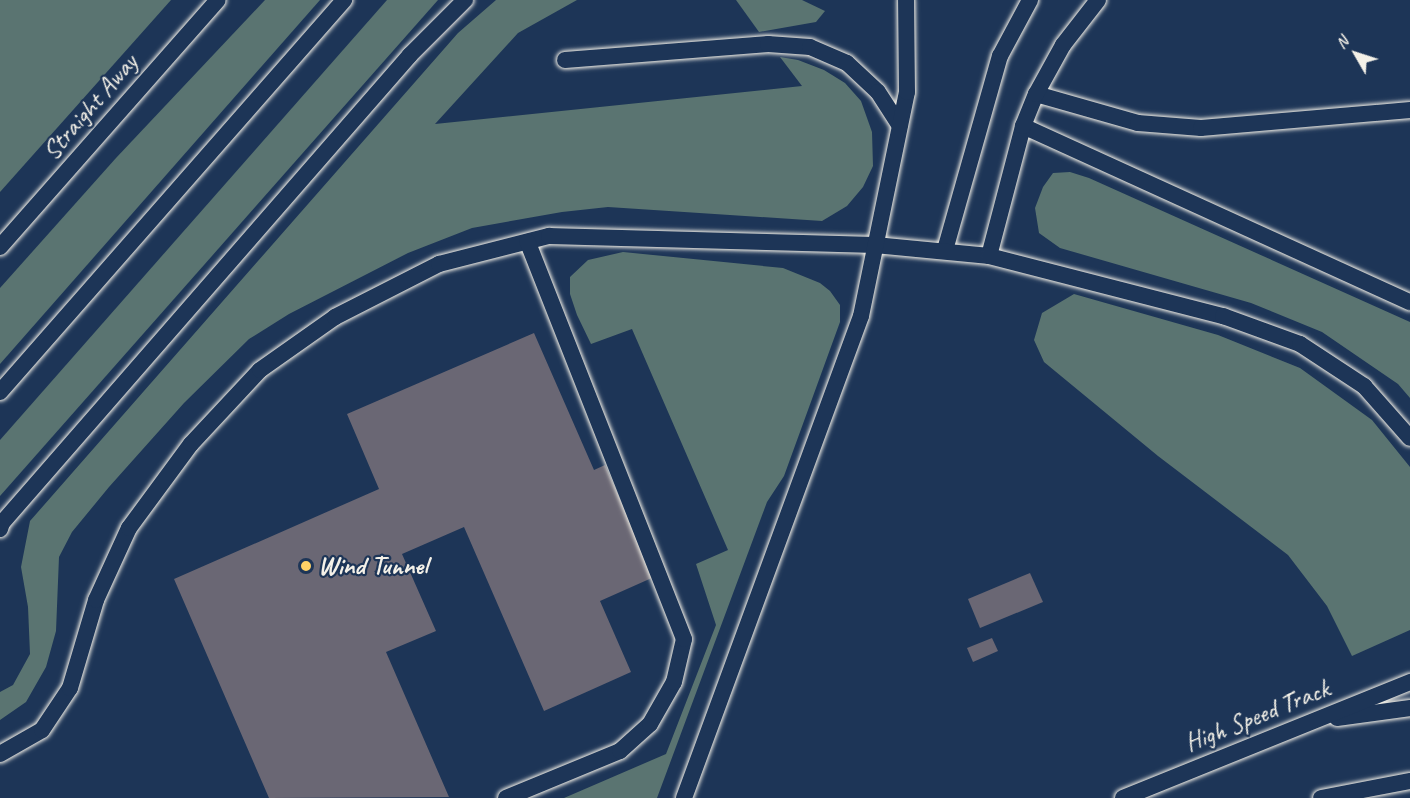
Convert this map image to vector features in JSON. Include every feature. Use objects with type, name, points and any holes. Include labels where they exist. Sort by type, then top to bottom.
[{"type":"lane","name":"Straight Away","points":[[0,247],[218,0]]},
{"type":"lane","points":[[0,392],[344,0]]},
{"type":"lane","points":[[0,529],[2,523],[410,55],[465,0]]},
{"type":"lane","points":[[684,798],[861,316],[907,92],[906,0]]},
{"type":"lane","points":[[945,250],[1000,56],[1030,0]]},
{"type":"lane","points":[[989,256],[1023,126],[1036,94],[1063,45],[1098,0]]},
{"type":"lane","points":[[565,60],[768,44],[810,47],[847,63],[878,92],[900,126]]},
{"type":"lane","points":[[1036,94],[1138,123],[1201,128],[1410,110]]},
{"type":"lane","points":[[1023,126],[1410,302]]},
{"type":"lane","points":[[0,754],[42,730],[70,688],[96,600],[129,528],[192,444],[260,370],[335,317],[439,264],[549,236],[875,245],[989,256],[1223,316],[1300,344],[1364,386],[1410,438]]},
{"type":"lane","points":[[506,798],[620,751],[650,724],[674,682],[684,639],[528,242]]},
{"type":"lane","name":"High Speed Track","points":[[1123,798],[1410,682]]},
{"type":"lane","points":[[1311,721],[1410,708]]},
{"type":"lane","points":[[1321,798],[1410,781]]},
{"type":"green space","points":[[0,0],[171,0],[0,192]]},
{"type":"green space","points":[[265,0],[320,0],[0,364],[0,288],[116,158]]},
{"type":"green space","points":[[387,0],[438,0],[0,496],[0,440]]},
{"type":"green space","points":[[496,0],[577,0],[518,33],[435,124],[802,86],[780,57],[798,60],[824,70],[845,83],[861,101],[872,132],[873,166],[863,187],[847,206],[822,221],[608,207],[562,212],[472,228],[408,253],[289,314],[249,339],[184,403],[72,532],[59,557],[56,631],[46,667],[26,702],[0,720],[0,692],[13,685],[30,654],[28,607],[21,567],[30,521],[458,33]]},
{"type":"green space","points":[[736,0],[802,0],[825,11],[816,22],[759,32]]},
{"type":"green space","points":[[1070,172],[1089,178],[1410,322],[1410,398],[1398,384],[1322,332],[1251,303],[1060,248],[1039,233],[1035,208],[1043,187],[1053,173]]},
{"type":"green space","points":[[623,252],[783,268],[820,283],[830,291],[840,305],[840,322],[784,476],[767,502],[657,798],[564,798],[666,754],[716,625],[696,564],[728,550],[632,329],[591,344],[577,315],[570,294],[570,277],[588,260]]},
{"type":"green space","points":[[1074,294],[1218,335],[1300,368],[1372,420],[1410,467],[1410,630],[1352,656],[1327,606],[1288,555],[1158,456],[1044,362],[1034,340],[1042,313]]},
{"type":"building","name":"Wind Tunnel","points":[[534,333],[594,470],[605,465],[654,577],[600,601],[631,672],[544,711],[464,527],[402,554],[436,631],[386,652],[449,797],[269,798],[174,579],[379,489],[347,414]]},
{"type":"building","points":[[1030,573],[1043,602],[980,628],[968,599]]},
{"type":"building","points":[[992,638],[998,651],[973,662],[967,648]]},
{"type":"place","name":"Wind Tunnel","points":[[306,566]]}]
